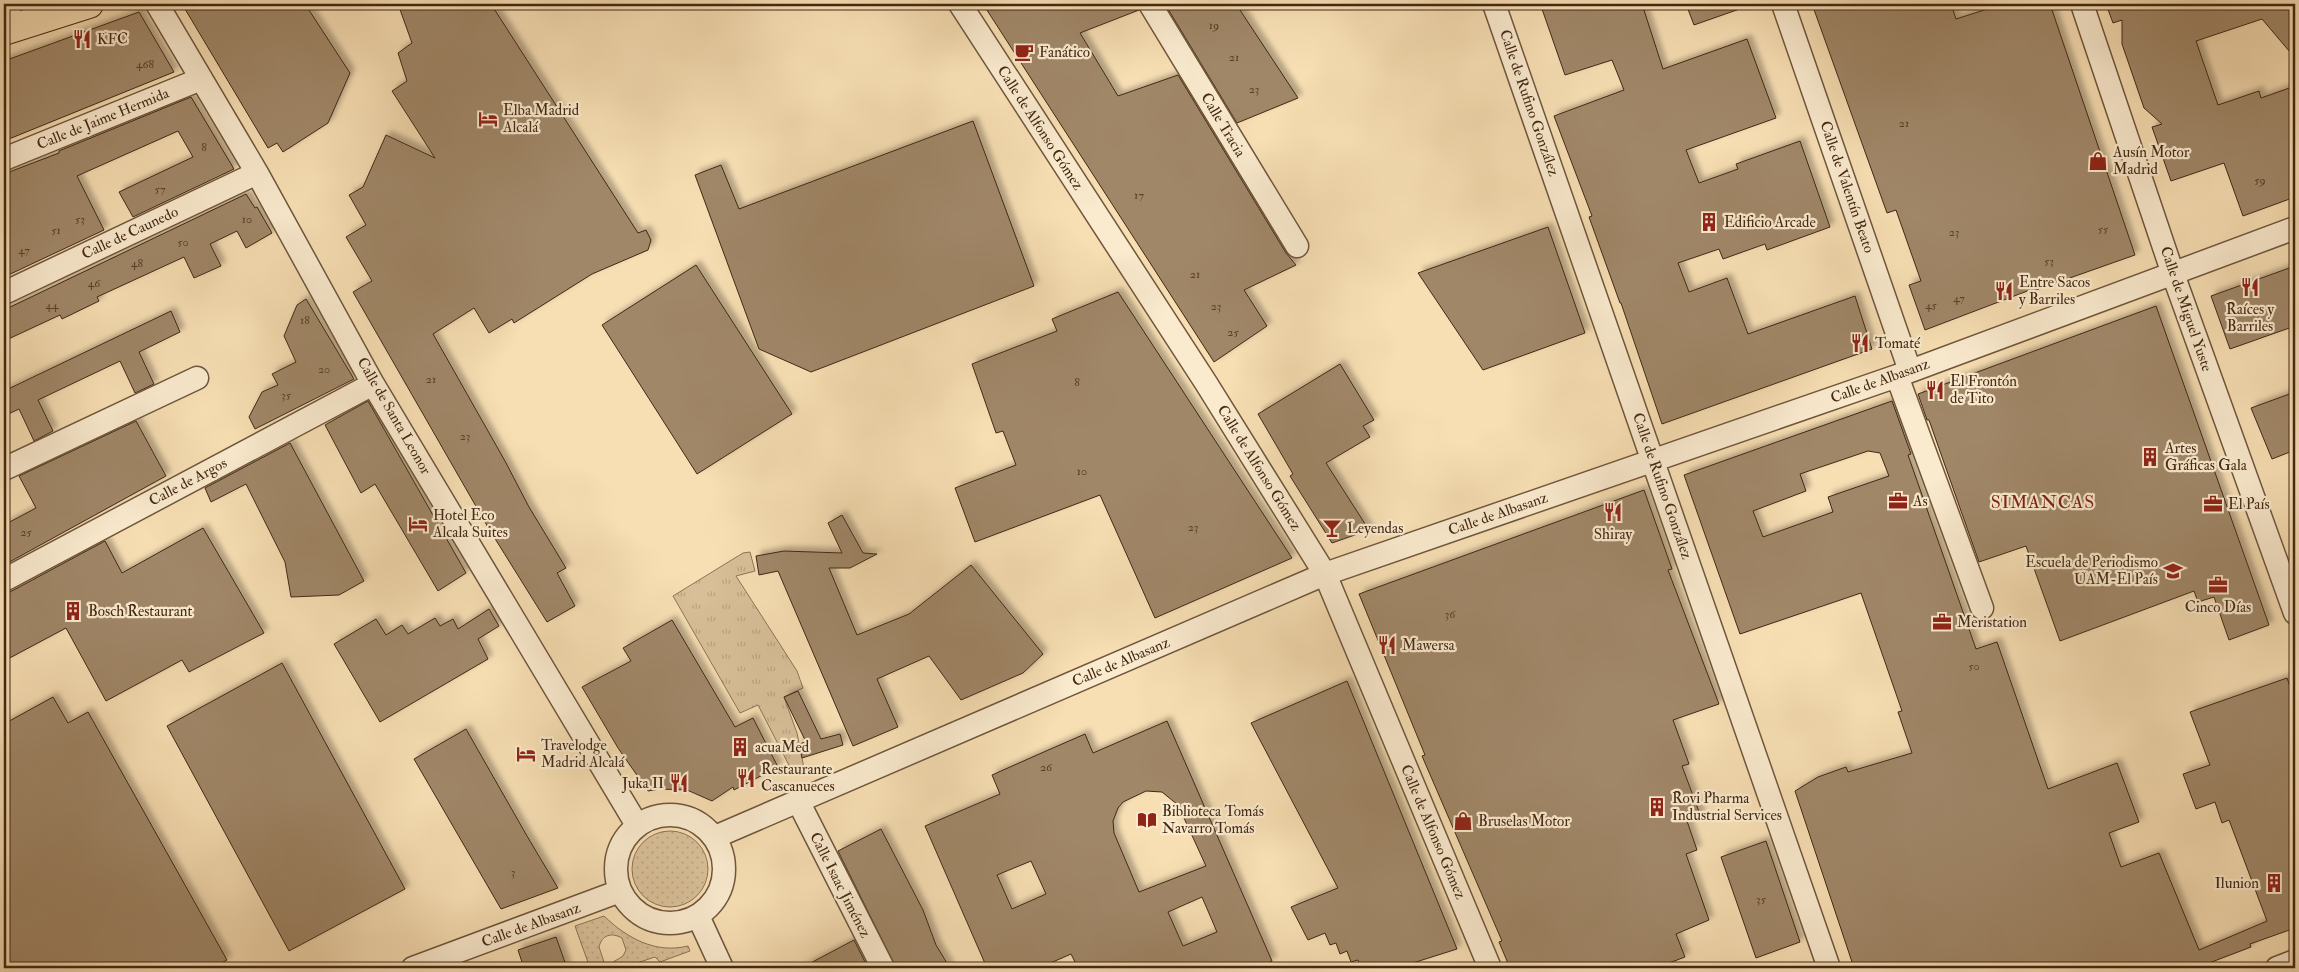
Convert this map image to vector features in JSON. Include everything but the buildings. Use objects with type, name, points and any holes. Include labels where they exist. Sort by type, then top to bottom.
[{"type":"main road","points":[[5,18],[89,4]]},
{"type":"street","points":[[5,18],[42,8],[43,4]]},
{"type":"street","name":"Calle de Santa Leonor","points":[[157,4],[257,173],[373,384],[637,825]]},
{"type":"street","name":"Calle de Alfonso Gómez","points":[[960,4],[1206,383],[1325,574],[1490,968]]},
{"type":"street","name":"Calle Tracia","points":[[1150,4],[1296,246]]},
{"type":"street","name":"Calle de Rufino González","points":[[1494,4],[1829,968]]},
{"type":"street","name":"Calle de Valentín Beato","points":[[1783,4],[1982,608]]},
{"type":"street","name":"Calle de Miguel Yuste","points":[[2082,4],[2173,274],[2295,613]]},
{"type":"street","name":"Calle de Jaime Hermida","points":[[4,159],[201,79]]},
{"type":"street","name":"Calle de Caunedo","points":[[4,293],[257,173]]},
{"type":"street","name":"Calle de Albasanz","points":[[715,837],[1325,574],[1904,374],[2295,228]]},
{"type":"street","points":[[4,469],[197,378]]},
{"type":"street","name":"Calle de Argos","points":[[4,580],[373,384]]},
{"type":"street","name":"Calle Isaac Jiménez","points":[[798,801],[883,968]]},
{"type":"street","points":[[670,814],[687,817],[702,824],[715,837],[723,853],[725,871],[722,889],[712,904],[698,916],[681,923],[662,923],[645,918],[630,906],[620,891],[615,873],[617,855],[624,838],[637,825],[652,817],[670,814]]},
{"type":"street","name":"Calle de Albasanz","points":[[413,968],[620,891]]},
{"type":"street","points":[[698,916],[722,968]]},
{"type":"street","points":[[2278,968],[2295,961]]},
{"type":"green space","points":[[750,552],[755,571],[736,576],[797,671],[803,688],[784,697],[797,733],[804,768],[793,773],[758,705],[740,713],[673,596],[743,553]]},
{"type":"green space","points":[[670,831],[684,834],[697,842],[705,855],[708,869],[705,883],[697,896],[684,904],[670,907],[656,904],[643,896],[635,883],[632,869],[635,855],[643,842],[656,834]]},
{"type":"green space","points":[[604,916],[622,931],[642,942],[664,948],[688,946],[690,951],[660,962],[655,957],[622,968],[612,968],[610,964],[623,956],[626,950],[622,938],[611,935],[602,940],[599,947],[606,968],[590,968],[575,926]]},
{"type":"place","name":"KFC","points":[[82,39]]},
{"type":"place","name":"Fanático","points":[[1024,52]]},
{"type":"place","name":"Elba Madrid Alcalá","points":[[488,119]]},
{"type":"place","name":"Ausín Motor Madrid","points":[[2098,161]]},
{"type":"place","name":"Edificio Arcade","points":[[1709,222]]},
{"type":"place","name":"Raíces y Barriles","points":[[2250,287]]},
{"type":"place","name":"Entre Sacos y Barriles","points":[[2004,291]]},
{"type":"place","name":"Tomaté","points":[[1860,343]]},
{"type":"place","name":"El Frontón de Tito","points":[[1935,390]]},
{"type":"place","name":"Artes Gráficas Gala","points":[[2150,457]]},
{"type":"place","name":"As","points":[[1898,501]]},
{"type":"place","name":"El País","points":[[2213,504]]},
{"type":"place","name":"Shiray","points":[[1613,512]]},
{"type":"place","name":"Hotel Eco Alcala Suites","points":[[418,524]]},
{"type":"place","name":"Leyendas","points":[[1332,528]]},
{"type":"place","name":"Escuela de Periodismo UAM-El País","points":[[2173,571]]},
{"type":"place","name":"Cinco Días","points":[[2218,585]]},
{"type":"place","name":"Bosch Restaurant","points":[[73,611]]},
{"type":"place","name":"Meristation","points":[[1942,622]]},
{"type":"place","name":"Mawersa","points":[[1387,645]]},
{"type":"place","name":"acuaMed","points":[[740,747]]},
{"type":"place","name":"Travelodge Madrid Alcalá","points":[[526,754]]},
{"type":"place","name":"Restaurante Cascanueces","points":[[746,778]]},
{"type":"place","name":"Juka II","points":[[679,783]]},
{"type":"place","name":"Rovi Pharma Industrial Services","points":[[1657,807]]},
{"type":"place","name":"Biblioteca Tomás Navarro Tomás","points":[[1147,820]]},
{"type":"place","name":"Bruselas Motor","points":[[1463,821]]},
{"type":"place","name":"Ilunion","points":[[2274,883]]},
{"type":"district","name":"SIMANCAS","points":[[2043,502]]}]
